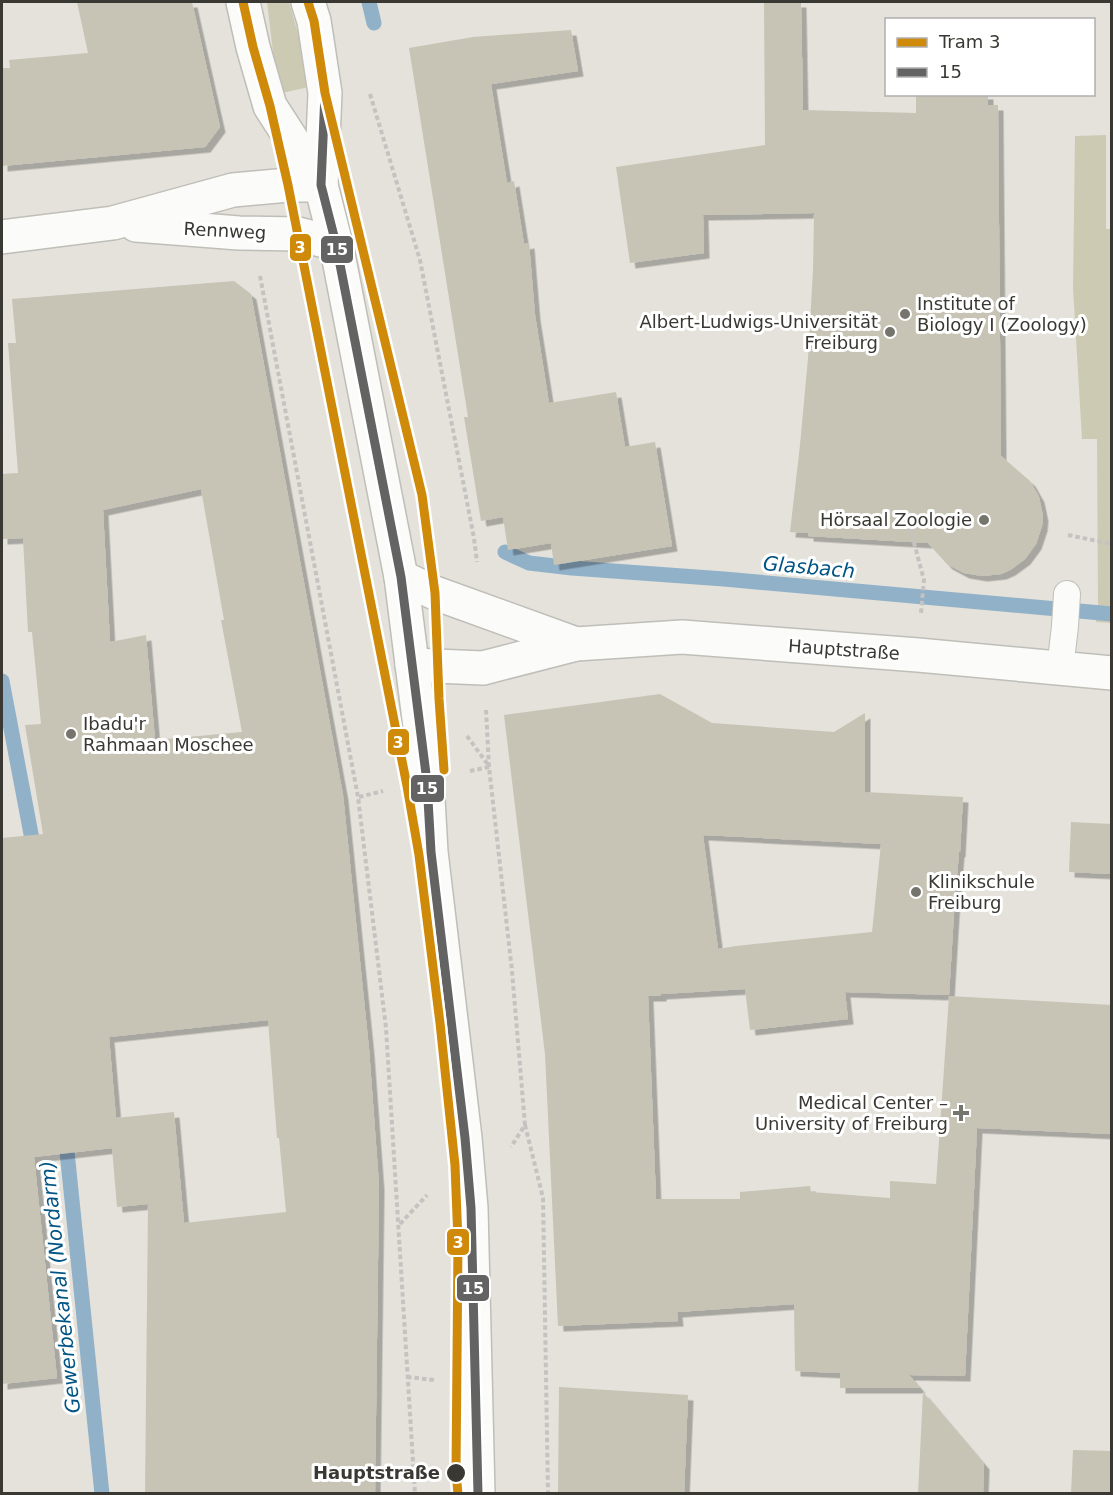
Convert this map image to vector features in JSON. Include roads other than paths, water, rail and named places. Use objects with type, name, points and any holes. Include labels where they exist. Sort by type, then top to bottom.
[{"type":"main road","points":[[243,2],[270,106],[321,184]]},
{"type":"main road","points":[[308,2],[314,21],[325,93],[321,184],[336,244],[401,577],[427,782],[431,852],[465,1138],[471,1208],[478,1494]]},
{"type":"main road","name":"Rennweg","points":[[2,237],[113,223],[233,190],[288,184],[321,184]]},
{"type":"main road","name":"Rennweg","points":[[113,223],[239,233],[298,234],[336,244]]},
{"type":"main road","name":"Hauptstraße","points":[[401,577],[435,593],[576,644]]},
{"type":"main road","name":"Hauptstraße","points":[[412,665],[483,668],[576,644],[682,637],[1112,673]]},
{"type":"lane","points":[[1060,669],[1066,606]]},
{"type":"waterway","name":"Glasbach","points":[[369,2],[374,23]]},
{"type":"waterway","name":"Glasbach","points":[[505,552],[529,563],[572,568],[724,579],[1112,614]]},
{"type":"waterway","name":"Gewerbekanal (Nordarm)","points":[[2,681],[35,855]]},
{"type":"waterway","name":"Gewerbekanal (Nordarm)","points":[[65,1132],[102,1494]]},
{"type":"tram line","name":"3","points":[[243,2],[288,185],[419,855],[455,1165],[458,1242],[456,1473],[458,1494]]},
{"type":"tram line","name":"3","points":[[308,2],[314,21],[325,93],[422,495],[435,593],[444,770]]},
{"type":"place","name":"Institute of Biology I (Zoology)","points":[[905,314]]},
{"type":"place","name":"Albert-Ludwigs-Universität Freiburg","points":[[890,332]]},
{"type":"place","name":"Hörsaal Zoologie","points":[[984,520]]},
{"type":"place","name":"Ibadu'r Rahmaan Moschee","points":[[71,734]]},
{"type":"place","name":"Klinikschule Freiburg","points":[[916,892]]},
{"type":"place","name":"Medical Center – University of Freiburg","points":[[961,1113]]},
{"type":"place","name":"Hauptstraße","points":[[456,1473]]}]
